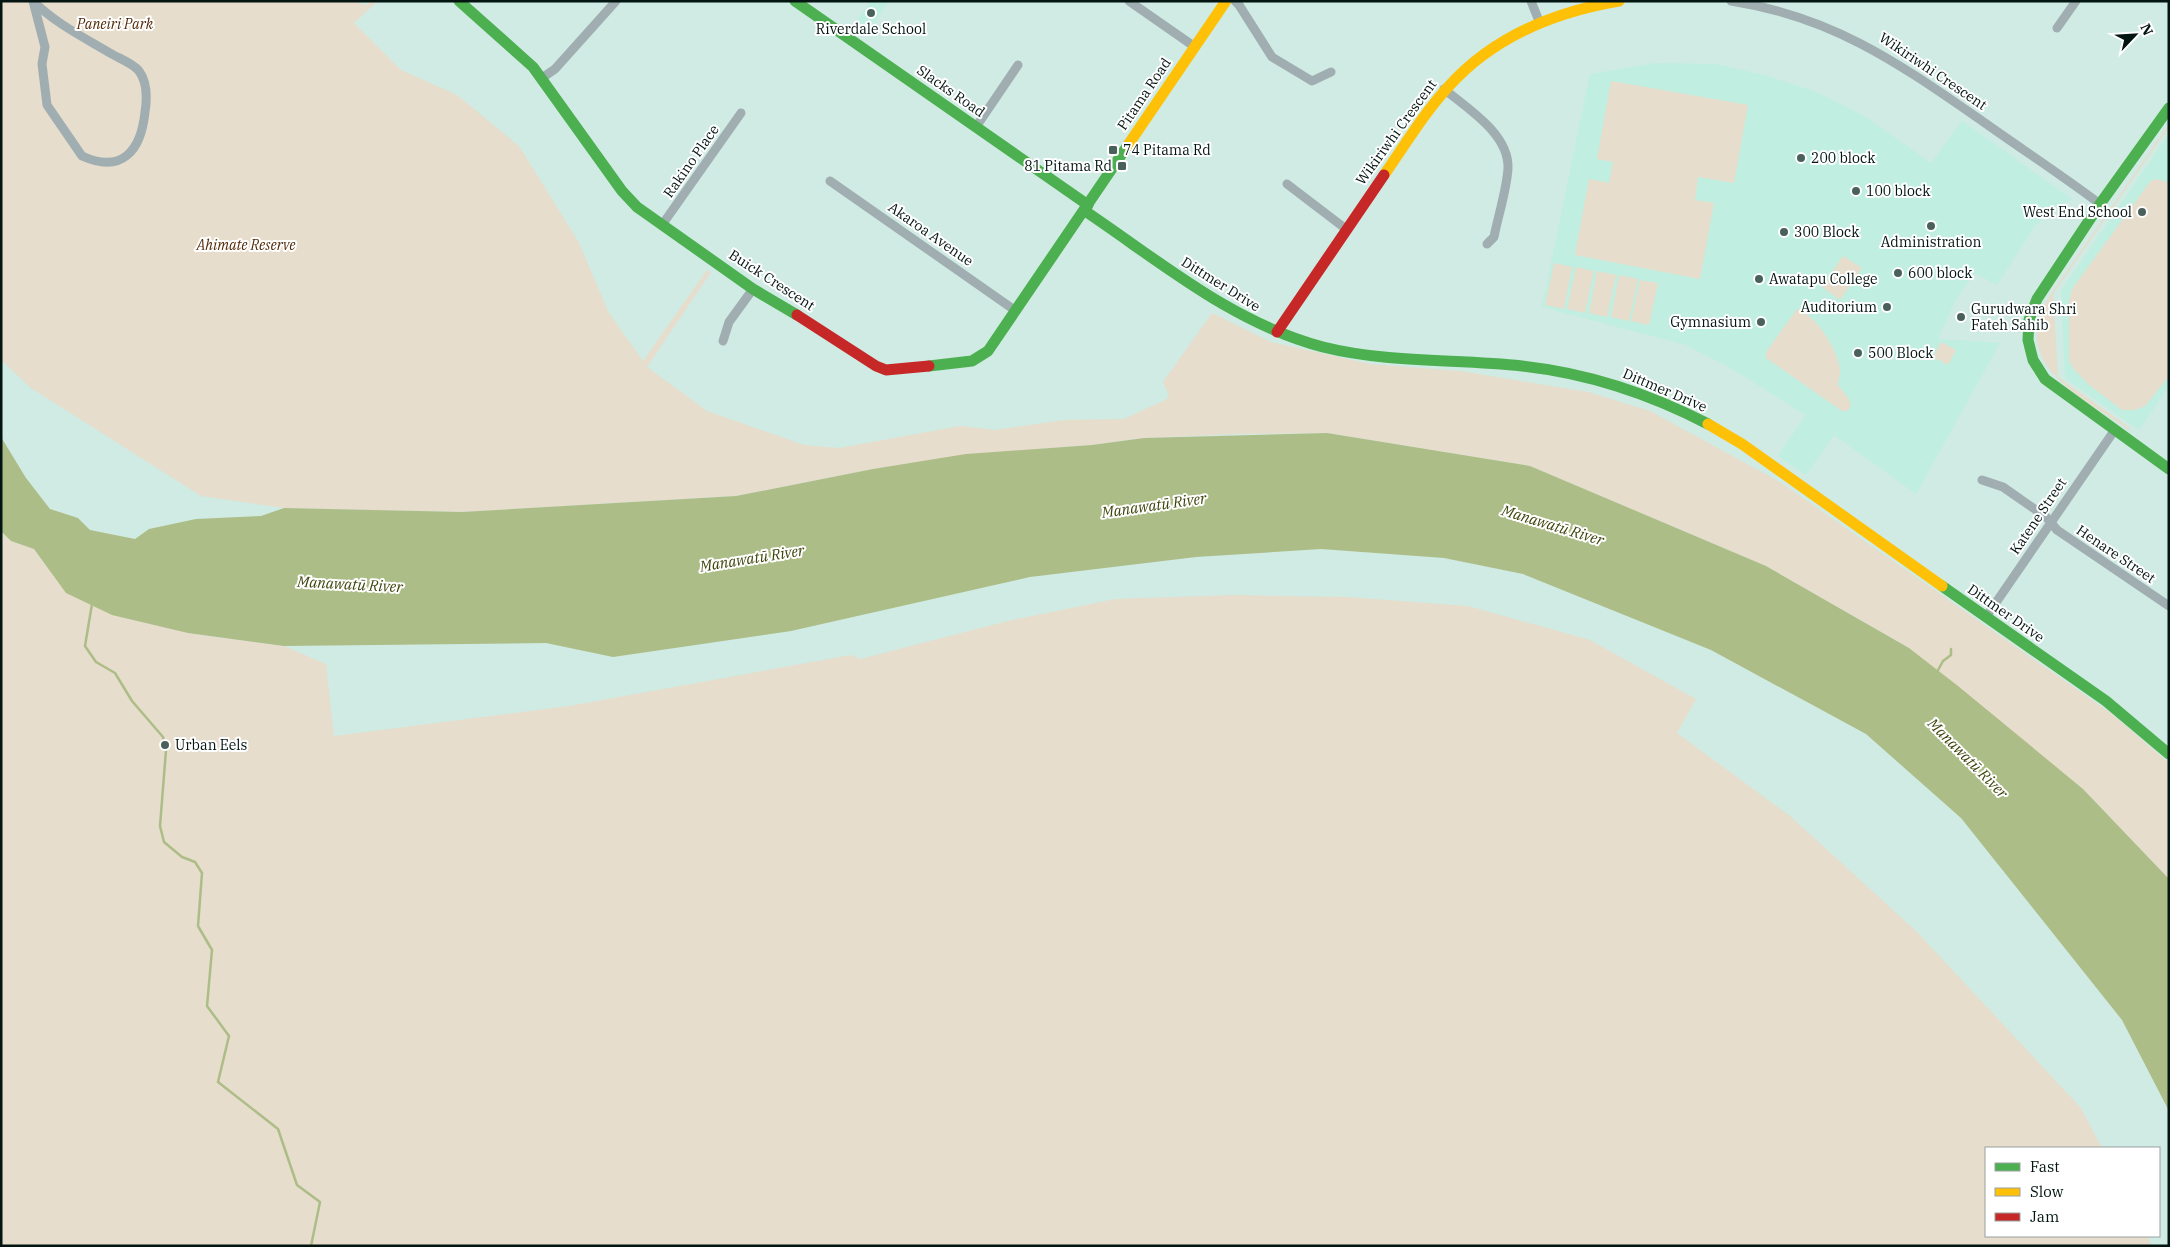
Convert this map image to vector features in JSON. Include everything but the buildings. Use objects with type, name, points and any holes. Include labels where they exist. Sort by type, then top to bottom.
[{"type":"street","points":[[33,1],[48,16],[138,71],[147,94],[145,117],[135,149],[128,156],[111,162],[82,156],[47,105],[42,64],[45,47],[33,1]]},
{"type":"street","name":"Buick Crescent","points":[[458,1],[506,42],[542,78],[622,192],[638,207],[753,289],[886,370],[980,358],[988,351],[1087,208]]},
{"type":"street","points":[[542,78],[555,70],[616,1]]},
{"type":"street","name":"Slacks Road","points":[[795,1],[976,127],[1087,208]]},
{"type":"street","points":[[1128,1],[1195,47]]},
{"type":"street","name":"Pitama Road","points":[[1087,208],[1226,1]]},
{"type":"street","points":[[1235,1],[1240,4],[1272,57],[1312,81],[1331,72]]},
{"type":"street","points":[[1531,1],[1539,22]]},
{"type":"street","name":"Wikiriwhi Crescent","points":[[1277,332],[1444,89],[1492,47],[1539,22],[1582,8],[1619,1]]},
{"type":"street","name":"Wikiriwhi Crescent","points":[[1731,1],[1806,19],[1866,45],[1904,67],[2100,204]]},
{"type":"street","points":[[2057,28],[2076,1]]},
{"type":"street","points":[[976,127],[1018,65]]},
{"type":"street","points":[[1444,89],[1492,131],[1500,141],[1506,154],[1508,168],[1494,237],[1487,244]]},
{"type":"street","points":[[2169,108],[2100,204],[2037,299],[2028,322],[2027,340],[2031,358],[2044,379],[2169,469]]},
{"type":"street","name":"Rakino Place","points":[[662,225],[742,113]]},
{"type":"street","name":"Akaroa Avenue","points":[[830,180],[1016,311]]},
{"type":"street","points":[[1287,184],[1346,229]]},
{"type":"street","name":"Dittmer Drive","points":[[1087,208],[1216,301],[1243,318],[1277,332],[1320,346],[1378,356],[1523,366],[1594,378],[1653,398],[1695,416],[1742,444],[2106,701],[2169,754]]},
{"type":"street","points":[[723,342],[729,322],[753,289]]},
{"type":"street","name":"Katene Street","points":[[1986,617],[2114,431]]},
{"type":"street","name":"Henare Street","points":[[1982,480],[2003,487],[2046,517],[2057,530],[2169,606]]},
{"type":"shaded area","name":"Riverdale School","points":[[871,1],[889,1],[866,35],[853,26]]},
{"type":"shaded area","name":"Awatapu College","points":[[1655,63],[1716,64],[1768,76],[1819,93],[1866,117],[1931,163],[1962,121],[2072,199],[2046,214],[2038,225],[2036,224],[1997,285],[1975,273],[1955,301],[1938,339],[2000,343],[1916,494],[1834,435],[1806,475],[1778,456],[1806,415],[1727,366],[1686,345],[1542,307],[1590,74]]},
{"type":"shaded area","name":"West End School","points":[[2169,134],[2169,386],[2139,430],[2065,378],[2061,291]]},
{"type":"green space","name":"Ahimate Reserve","points":[[1,1],[354,1],[366,5],[371,1],[378,1],[354,23],[401,70],[457,95],[519,146],[578,241],[609,313],[643,361],[707,270],[711,272],[647,367],[707,411],[804,445],[839,448],[960,426],[995,430],[1064,420],[1124,419],[1167,399],[1169,395],[1163,382],[1212,313],[1271,342],[1370,364],[1460,371],[1588,392],[1650,411],[1780,482],[2112,714],[2169,763],[2169,879],[2083,789],[1909,648],[1766,566],[1530,466],[1327,433],[1239,434],[1144,438],[1092,445],[966,455],[873,469],[736,496],[462,512],[284,508],[201,496],[31,388],[1,360]]},
{"type":"green space","points":[[1611,81],[1748,105],[1734,183],[1698,177],[1695,200],[1714,203],[1700,279],[1575,255],[1589,179],[1609,183],[1613,162],[1597,159]]},
{"type":"green space","points":[[2169,124],[2169,127],[2053,294],[2058,377],[2130,428],[2129,430],[2070,390],[2054,374],[2043,358],[2037,339],[2040,317],[2052,292]]},
{"type":"green space","name":"West End School","points":[[2155,179],[2169,182],[2169,376],[2145,406],[2135,410],[2122,410],[2088,384],[2069,361],[2069,300],[2072,289],[2150,182]]},
{"type":"green space","points":[[1843,256],[1862,268],[1840,300],[1822,287]]},
{"type":"green space","points":[[1554,263],[1572,267],[1564,309],[1545,305]]},
{"type":"green space","points":[[1576,267],[1594,271],[1585,313],[1567,309]]},
{"type":"green space","points":[[1597,271],[1616,275],[1607,317],[1589,313]]},
{"type":"green space","points":[[1619,275],[1638,279],[1629,321],[1611,317]]},
{"type":"green space","points":[[1640,280],[1658,283],[1649,325],[1631,321]]},
{"type":"green space","points":[[1797,309],[1819,326],[1835,352],[1840,369],[1838,385],[1848,398],[1851,406],[1847,411],[1842,411],[1766,358],[1766,352]]},
{"type":"green space","points":[[1941,342],[1956,350],[1948,365],[1933,357]]},
{"type":"green space","points":[[1,531],[11,541],[34,549],[46,566],[188,633],[284,646],[326,664],[334,736],[569,706],[851,655],[860,659],[1012,620],[1115,599],[1233,595],[1347,597],[1468,606],[1590,640],[1696,699],[1677,733],[1790,816],[1916,931],[2081,1108],[2101,1147],[1985,1147],[1985,1237],[2148,1237],[2152,1246],[1,1246]]},
{"type":"water","name":"Manawatū River","points":[[1327,433],[1530,466],[1766,566],[1909,648],[1958,686],[2083,789],[2169,879],[2169,1111],[2122,1020],[1961,818],[1866,734],[1711,650],[1523,574],[1444,558],[1321,549],[1196,557],[1030,577],[791,631],[613,657],[546,643],[284,646],[188,633],[112,615],[66,593],[34,549],[11,541],[1,531],[1,437],[26,478],[50,509],[78,518],[90,530],[135,539],[149,529],[196,519],[261,516],[284,508],[462,512],[736,496],[873,469],[966,454],[1092,445],[1144,438]]},
{"type":"waterway","points":[[92,604],[85,646],[96,662],[115,673],[132,701],[163,737],[166,750],[160,826],[164,842],[182,857],[195,862],[202,873],[198,926],[212,950],[207,1006],[229,1036],[218,1082],[278,1129],[297,1185],[320,1202],[311,1246]]},
{"type":"waterway","points":[[1937,672],[1943,661],[1951,655],[1951,649]]},
{"type":"traffic: fast","points":[[459,1],[533,67],[622,191],[637,207],[753,289],[797,315]]},
{"type":"traffic: fast","points":[[795,1],[1088,205]]},
{"type":"traffic: fast","points":[[2169,108],[2100,204],[2037,299],[2029,320],[2028,340],[2033,360],[2045,379],[2169,469]]},
{"type":"traffic: fast","points":[[929,366],[972,361],[988,351],[1128,145]]},
{"type":"traffic: fast","points":[[1085,211],[1198,289],[1258,323],[1290,336],[1323,347],[1372,356],[1522,366],[1570,374],[1641,394],[1708,424]]},
{"type":"traffic: fast","points":[[1942,586],[2106,701],[2169,754]]},
{"type":"traffic: slow","points":[[1128,145],[1226,1]]},
{"type":"traffic: slow","points":[[1384,175],[1440,96],[1467,68],[1485,53],[1505,40],[1549,20],[1571,12],[1619,1]]},
{"type":"traffic: slow","points":[[1708,424],[1742,444],[1942,586]]},
{"type":"traffic: jam","points":[[1277,332],[1384,175]]},
{"type":"traffic: jam","points":[[797,315],[876,366],[886,370],[929,366]]},
{"type":"place","name":"Riverdale School","points":[[871,13]]},
{"type":"place","name":"74 Pitama Rd","points":[[1113,150]]},
{"type":"place","name":"200 block","points":[[1801,158]]},
{"type":"place","name":"81 Pitama Rd","points":[[1122,166]]},
{"type":"place","name":"100 block","points":[[1856,191]]},
{"type":"place","name":"West End School","points":[[2142,212]]},
{"type":"place","name":"Administration","points":[[1931,226]]},
{"type":"place","name":"300 Block","points":[[1784,232]]},
{"type":"place","name":"600 block","points":[[1898,273]]},
{"type":"place","name":"Awatapu College","points":[[1759,279]]},
{"type":"place","name":"Auditorium","points":[[1887,307]]},
{"type":"place","name":"Gurudwara Shri Fateh Sahib","points":[[1961,317]]},
{"type":"place","name":"Gymnasium","points":[[1761,322]]},
{"type":"place","name":"500 Block","points":[[1858,353]]},
{"type":"place","name":"Urban Eels","points":[[165,745]]},
{"type":"park label","name":"Paneiri Park","points":[[115,24]]}]
